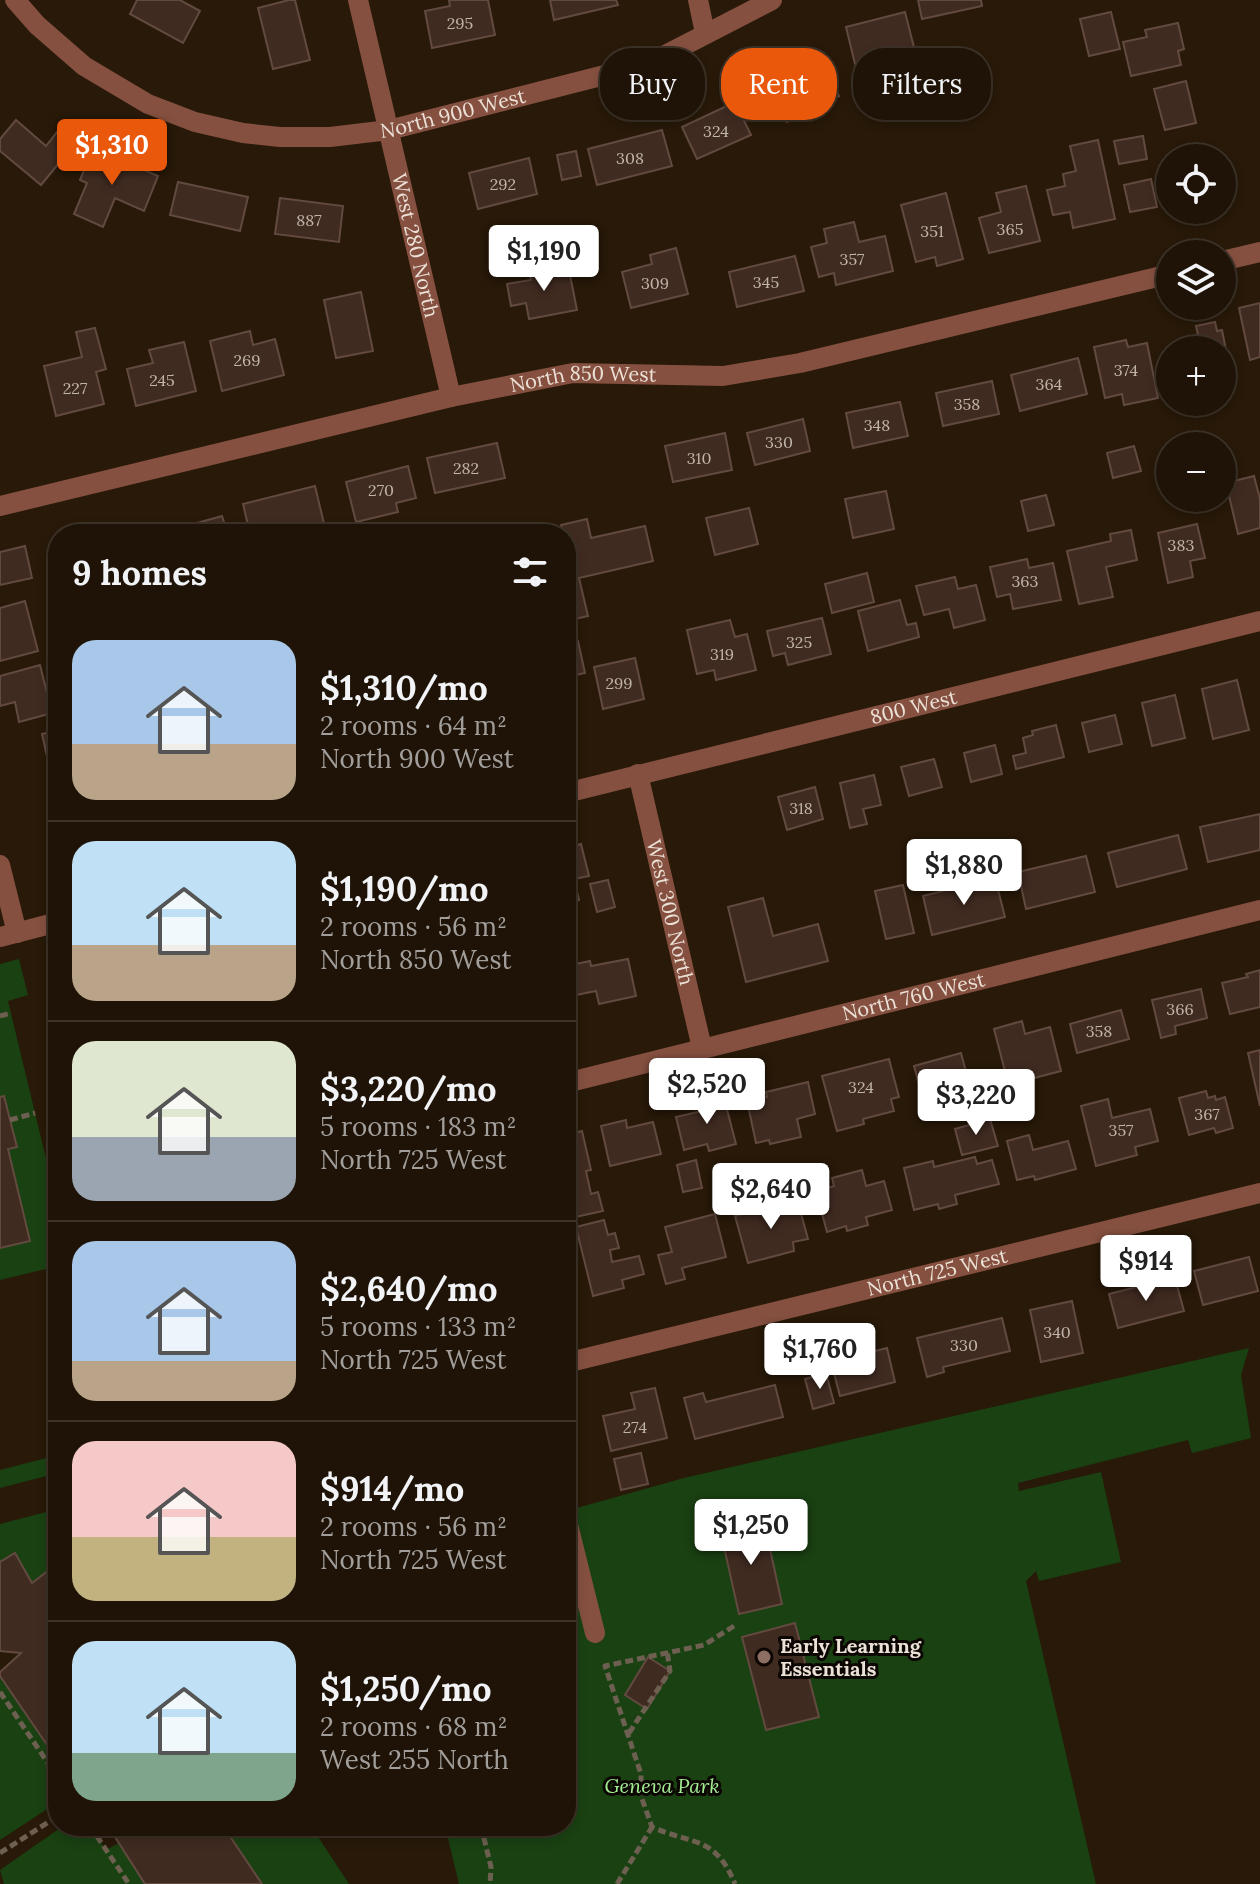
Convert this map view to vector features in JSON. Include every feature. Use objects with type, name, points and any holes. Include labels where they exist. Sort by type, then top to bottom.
[{"type":"street","name":"North 900 West","points":[[15,0],[37,25],[84,66],[148,104],[195,122],[243,133],[280,137],[330,137],[389,130],[648,64],[772,0]]},
{"type":"street","name":"West 280 North","points":[[358,0],[451,397]]},
{"type":"street","points":[[698,0],[705,33]]},
{"type":"street","points":[[1236,258],[1260,252]]},
{"type":"street","name":"North 850 West","points":[[0,506],[451,397],[573,373],[723,376],[800,363],[1156,277]]},
{"type":"street","name":"800 West","points":[[576,790],[1260,621]]},
{"type":"street","name":"West 300 North","points":[[638,774],[702,1048]]},
{"type":"street","points":[[0,865],[8,935],[48,925]]},
{"type":"street","name":"North 760 West","points":[[576,1080],[1260,910]]},
{"type":"street","name":"North 725 West","points":[[576,1361],[1260,1193]]},
{"type":"street","points":[[576,1557],[595,1633]]},
{"type":"path","points":[[0,1016],[11,1013]]},
{"type":"path","points":[[10,1120],[35,1113]]},
{"type":"path","points":[[652,1827],[641,1796],[641,1774],[605,1666],[704,1645],[734,1626]]},
{"type":"path","points":[[629,1733],[670,1671],[667,1651]]},
{"type":"path","points":[[0,1692],[48,1763]]},
{"type":"path","points":[[0,1853],[48,1822]]},
{"type":"path","points":[[617,1884],[652,1827]]},
{"type":"path","points":[[652,1827],[713,1849],[729,1869],[735,1884]]},
{"type":"path","points":[[97,1836],[129,1884]]},
{"type":"path","points":[[483,1836],[491,1867],[490,1884]]},
{"type":"green space","points":[[19,959],[28,995],[8,1001],[48,1167],[48,1268],[0,1280],[0,964]]},
{"type":"green space","name":"Geneva Park","points":[[1249,1348],[1241,1375],[1251,1438],[1192,1453],[1188,1440],[1018,1483],[1019,1491],[1101,1472],[1121,1562],[1039,1581],[1036,1571],[1026,1581],[1096,1884],[459,1884],[447,1836],[576,1836],[576,1508],[684,1478]]},
{"type":"green space","points":[[48,1458],[48,1476],[0,1488],[0,1470]]},
{"type":"green space","points":[[48,1512],[48,1578],[32,1583],[15,1553],[0,1562],[0,1524]]},
{"type":"green space","points":[[0,1676],[48,1748],[48,1809],[0,1840]]},
{"type":"green space","points":[[49,1836],[97,1836],[106,1850],[119,1843],[145,1884],[4,1884],[0,1870]]},
{"type":"green space","points":[[231,1836],[318,1836],[349,1884],[262,1884]]},
{"type":"building","points":[[137,0],[180,0],[200,11],[183,43],[130,14]]},
{"type":"building","points":[[295,0],[310,60],[273,69],[258,8]]},
{"type":"building","points":[[449,0],[488,0],[495,35],[432,48],[425,11],[450,6]]},
{"type":"building","points":[[550,0],[616,0],[618,5],[554,20]]},
{"type":"building","points":[[918,0],[981,0],[982,6],[922,19]]},
{"type":"building","points":[[905,12],[914,48],[853,48],[853,56],[846,27]]},
{"type":"building","points":[[1111,12],[1120,49],[1089,56],[1080,19]]},
{"type":"building","points":[[1178,23],[1184,49],[1178,51],[1181,65],[1131,76],[1123,42],[1147,37],[1145,30]]},
{"type":"building","points":[[1186,81],[1196,123],[1165,130],[1154,89]]},
{"type":"building","points":[[721,109],[721,120],[744,120],[751,135],[697,159],[682,127],[705,120],[705,116]]},
{"type":"building","points":[[16,120],[46,146],[61,127],[78,140],[41,185],[0,151],[0,139]]},
{"type":"building","points":[[662,130],[672,166],[597,185],[588,149]]},
{"type":"building","points":[[1143,136],[1147,159],[1119,164],[1114,141]]},
{"type":"building","points":[[1098,140],[1115,219],[1073,228],[1070,212],[1053,215],[1047,190],[1065,186],[1063,174],[1076,171],[1070,146]]},
{"type":"building","points":[[93,148],[158,176],[144,211],[115,198],[103,227],[74,214],[87,183],[80,180]]},
{"type":"building","points":[[576,151],[581,176],[562,180],[557,155]]},
{"type":"building","points":[[529,158],[537,194],[478,209],[469,173]]},
{"type":"building","points":[[1151,179],[1156,207],[1130,212],[1124,185]]},
{"type":"building","points":[[178,182],[248,197],[240,231],[170,215]]},
{"type":"building","points":[[1026,186],[1040,241],[989,253],[979,218],[1001,212],[996,193]]},
{"type":"building","points":[[946,193],[963,259],[937,266],[935,257],[916,262],[901,205]]},
{"type":"building","points":[[280,198],[343,206],[339,242],[275,234]]},
{"type":"building","points":[[854,222],[859,242],[885,236],[893,271],[836,285],[834,273],[819,277],[811,247],[827,243],[824,229]]},
{"type":"building","points":[[676,248],[688,294],[631,308],[622,272],[652,264],[650,255]]},
{"type":"building","points":[[795,256],[804,291],[737,307],[729,272]]},
{"type":"building","points":[[561,265],[562,276],[570,275],[577,310],[529,319],[526,303],[511,306],[507,284],[531,280],[529,271]]},
{"type":"building","points":[[361,292],[373,351],[336,358],[324,300]]},
{"type":"building","points":[[1260,303],[1260,357],[1250,360],[1239,308]]},
{"type":"building","points":[[1215,322],[1217,331],[1222,330],[1223,336],[1193,336],[1198,335],[1196,326]]},
{"type":"building","points":[[95,328],[106,369],[96,372],[104,404],[56,416],[44,366],[82,357],[76,332]]},
{"type":"building","points":[[250,331],[253,345],[275,339],[284,375],[222,391],[210,341]]},
{"type":"building","points":[[1126,340],[1128,347],[1147,343],[1156,398],[1124,405],[1122,394],[1105,398],[1094,347]]},
{"type":"building","points":[[184,342],[196,391],[136,406],[127,369],[153,363],[149,350]]},
{"type":"building","points":[[1078,358],[1087,394],[1020,411],[1011,375]]},
{"type":"building","points":[[992,381],[999,414],[943,426],[936,393]]},
{"type":"building","points":[[900,402],[908,436],[853,448],[846,413]]},
{"type":"building","points":[[803,419],[810,451],[755,465],[747,433]]},
{"type":"building","points":[[725,433],[732,470],[673,482],[665,446]]},
{"type":"building","points":[[497,443],[505,478],[435,493],[427,458]]},
{"type":"building","points":[[1134,446],[1141,471],[1113,478],[1107,453]]},
{"type":"building","points":[[408,466],[416,498],[396,503],[398,512],[356,522],[346,482]]},
{"type":"building","points":[[1254,476],[1260,499],[1260,528],[1238,534],[1233,512],[1236,512],[1236,480]]},
{"type":"building","points":[[315,486],[324,524],[248,524],[243,504]]},
{"type":"building","points":[[886,491],[894,529],[853,538],[845,499]]},
{"type":"building","points":[[1046,495],[1054,525],[1028,531],[1021,501]]},
{"type":"building","points":[[749,508],[758,544],[715,555],[706,518]]},
{"type":"building","points":[[222,516],[225,524],[193,524]]},
{"type":"building","points":[[587,519],[591,538],[645,526],[653,561],[579,578],[588,616],[576,619],[576,524],[565,524]]},
{"type":"building","points":[[1197,524],[1205,558],[1190,561],[1193,577],[1168,583],[1158,533]]},
{"type":"building","points":[[1131,530],[1137,560],[1106,567],[1113,597],[1079,604],[1067,551],[1111,541],[1110,534]]},
{"type":"building","points":[[25,546],[32,578],[0,585],[0,552]]},
{"type":"building","points":[[1027,559],[1029,568],[1053,563],[1061,600],[1013,609],[1010,594],[997,597],[990,567]]},
{"type":"building","points":[[867,573],[874,602],[832,613],[825,584]]},
{"type":"building","points":[[955,577],[958,589],[976,585],[985,620],[954,628],[949,609],[924,615],[916,586]]},
{"type":"building","points":[[900,600],[907,625],[916,623],[919,637],[868,651],[858,611]]},
{"type":"building","points":[[25,601],[38,651],[0,661],[0,608]]},
{"type":"building","points":[[822,618],[831,654],[788,665],[785,653],[773,656],[767,631]]},
{"type":"building","points":[[730,620],[735,637],[747,634],[756,670],[716,680],[714,670],[697,674],[687,630]]},
{"type":"building","points":[[576,641],[585,673],[576,675]]},
{"type":"building","points":[[635,658],[644,699],[603,709],[594,667]]},
{"type":"building","points":[[40,665],[48,697],[48,714],[19,722],[15,702],[0,706],[0,676]]},
{"type":"building","points":[[1237,680],[1249,730],[1213,739],[1202,689]]},
{"type":"building","points":[[1175,695],[1185,738],[1152,746],[1142,703]]},
{"type":"building","points":[[1115,715],[1122,744],[1089,752],[1082,723]]},
{"type":"building","points":[[1056,725],[1064,757],[1016,769],[1013,756],[1026,753],[1023,738],[1033,735],[1032,731]]},
{"type":"building","points":[[48,732],[48,761],[42,734]]},
{"type":"building","points":[[995,745],[1002,774],[971,782],[964,753]]},
{"type":"building","points":[[934,759],[942,787],[909,796],[901,767]]},
{"type":"building","points":[[874,775],[881,805],[863,809],[867,824],[850,828],[840,783]]},
{"type":"building","points":[[815,787],[823,819],[787,830],[778,797]]},
{"type":"building","points":[[1260,814],[1260,850],[1208,862],[1200,827]]},
{"type":"building","points":[[1178,835],[1187,869],[1117,887],[1108,853]]},
{"type":"building","points":[[581,844],[589,876],[576,879],[576,845]]},
{"type":"building","points":[[1086,856],[1095,892],[1026,909],[1018,872]]},
{"type":"building","points":[[995,878],[1005,917],[932,935],[923,896]]},
{"type":"building","points":[[608,880],[615,907],[597,912],[590,884]]},
{"type":"building","points":[[903,885],[914,933],[886,939],[875,891]]},
{"type":"building","points":[[763,898],[773,936],[818,924],[828,961],[746,982],[728,907]]},
{"type":"building","points":[[628,959],[636,996],[599,1004],[596,991],[576,995],[576,964],[590,961],[591,966]]},
{"type":"building","points":[[1260,970],[1260,1007],[1230,1014],[1222,983],[1248,977],[1246,974]]},
{"type":"building","points":[[1201,989],[1207,1018],[1175,1026],[1176,1034],[1161,1038],[1152,1000]]},
{"type":"building","points":[[1121,1010],[1129,1039],[1077,1053],[1070,1024]]},
{"type":"building","points":[[1022,1021],[1025,1034],[1050,1027],[1061,1071],[1019,1082],[1018,1076],[1007,1079],[994,1029]]},
{"type":"building","points":[[1260,1050],[1260,1106],[1248,1053]]},
{"type":"building","points":[[961,1053],[972,1094],[963,1096],[960,1088],[955,1089],[954,1086],[922,1095],[914,1066]]},
{"type":"building","points":[[889,1059],[899,1097],[891,1099],[894,1111],[863,1119],[864,1124],[837,1131],[822,1076]]},
{"type":"building","points":[[808,1082],[815,1114],[797,1119],[801,1137],[770,1144],[769,1140],[756,1143],[747,1101],[767,1097],[766,1092]]},
{"type":"building","points":[[1206,1091],[1208,1098],[1215,1096],[1216,1100],[1225,1097],[1233,1128],[1216,1133],[1214,1128],[1189,1135],[1179,1098]]},
{"type":"building","points":[[723,1094],[736,1144],[709,1151],[707,1144],[684,1150],[676,1117],[702,1111],[701,1107],[708,1106],[706,1099]]},
{"type":"building","points":[[4,1096],[17,1147],[8,1149],[30,1241],[0,1248],[0,1097]]},
{"type":"building","points":[[1108,1099],[1112,1118],[1150,1109],[1158,1141],[1135,1147],[1137,1155],[1096,1166],[1081,1106]]},
{"type":"building","points":[[990,1119],[998,1146],[962,1155],[955,1129]]},
{"type":"building","points":[[626,1120],[627,1128],[653,1122],[661,1154],[610,1166],[601,1126]]},
{"type":"building","points":[[582,1131],[591,1170],[586,1171],[591,1194],[598,1192],[603,1211],[576,1217],[576,1132]]},
{"type":"building","points":[[1029,1135],[1033,1150],[1068,1141],[1076,1169],[1035,1180],[1034,1176],[1017,1180],[1007,1141]]},
{"type":"building","points":[[975,1157],[977,1164],[992,1160],[999,1184],[955,1195],[957,1204],[939,1209],[938,1204],[914,1210],[904,1168],[933,1161],[934,1167]]},
{"type":"building","points":[[696,1160],[702,1188],[683,1192],[677,1165]]},
{"type":"building","points":[[862,1170],[866,1186],[884,1181],[892,1210],[866,1217],[868,1225],[847,1231],[846,1226],[827,1232],[816,1191],[834,1186],[832,1178]]},
{"type":"building","points":[[797,1199],[808,1239],[793,1242],[794,1251],[748,1263],[735,1216]]},
{"type":"building","points":[[715,1214],[726,1257],[682,1268],[685,1279],[666,1284],[658,1255],[672,1252],[665,1227]]},
{"type":"building","points":[[604,1220],[608,1235],[615,1233],[619,1248],[610,1250],[612,1262],[639,1256],[644,1274],[622,1280],[624,1288],[593,1296],[576,1227]]},
{"type":"building","points":[[1249,1257],[1258,1291],[1203,1305],[1194,1271]]},
{"type":"building","points":[[1160,1281],[1161,1285],[1176,1282],[1184,1311],[1118,1328],[1109,1294]]},
{"type":"building","points":[[1072,1301],[1083,1353],[1041,1362],[1030,1310]]},
{"type":"building","points":[[1002,1318],[1010,1351],[943,1367],[944,1372],[927,1377],[917,1338]]},
{"type":"building","points":[[887,1348],[895,1382],[840,1396],[831,1362]]},
{"type":"building","points":[[826,1373],[834,1403],[813,1409],[805,1379]]},
{"type":"building","points":[[775,1385],[783,1417],[695,1439],[684,1398],[703,1393],[706,1402]]},
{"type":"building","points":[[655,1388],[667,1438],[611,1451],[603,1416],[635,1409],[631,1393]]},
{"type":"building","points":[[641,1453],[648,1484],[621,1490],[614,1459]]},
{"type":"building","points":[[749,1515],[752,1529],[765,1526],[782,1604],[739,1614],[722,1538],[733,1535],[729,1519]]},
{"type":"building","points":[[15,1553],[32,1583],[48,1571],[48,1746],[0,1676],[0,1672],[21,1653],[0,1651],[0,1562]]},
{"type":"building","points":[[795,1623],[819,1717],[766,1730],[742,1637]]},
{"type":"building","points":[[648,1657],[670,1671],[647,1709],[625,1695]]},
{"type":"building","points":[[114,1836],[230,1836],[262,1884],[145,1884]]},
{"type":"place","name":"Early Learning Essentials","points":[[764,1657]]}]
